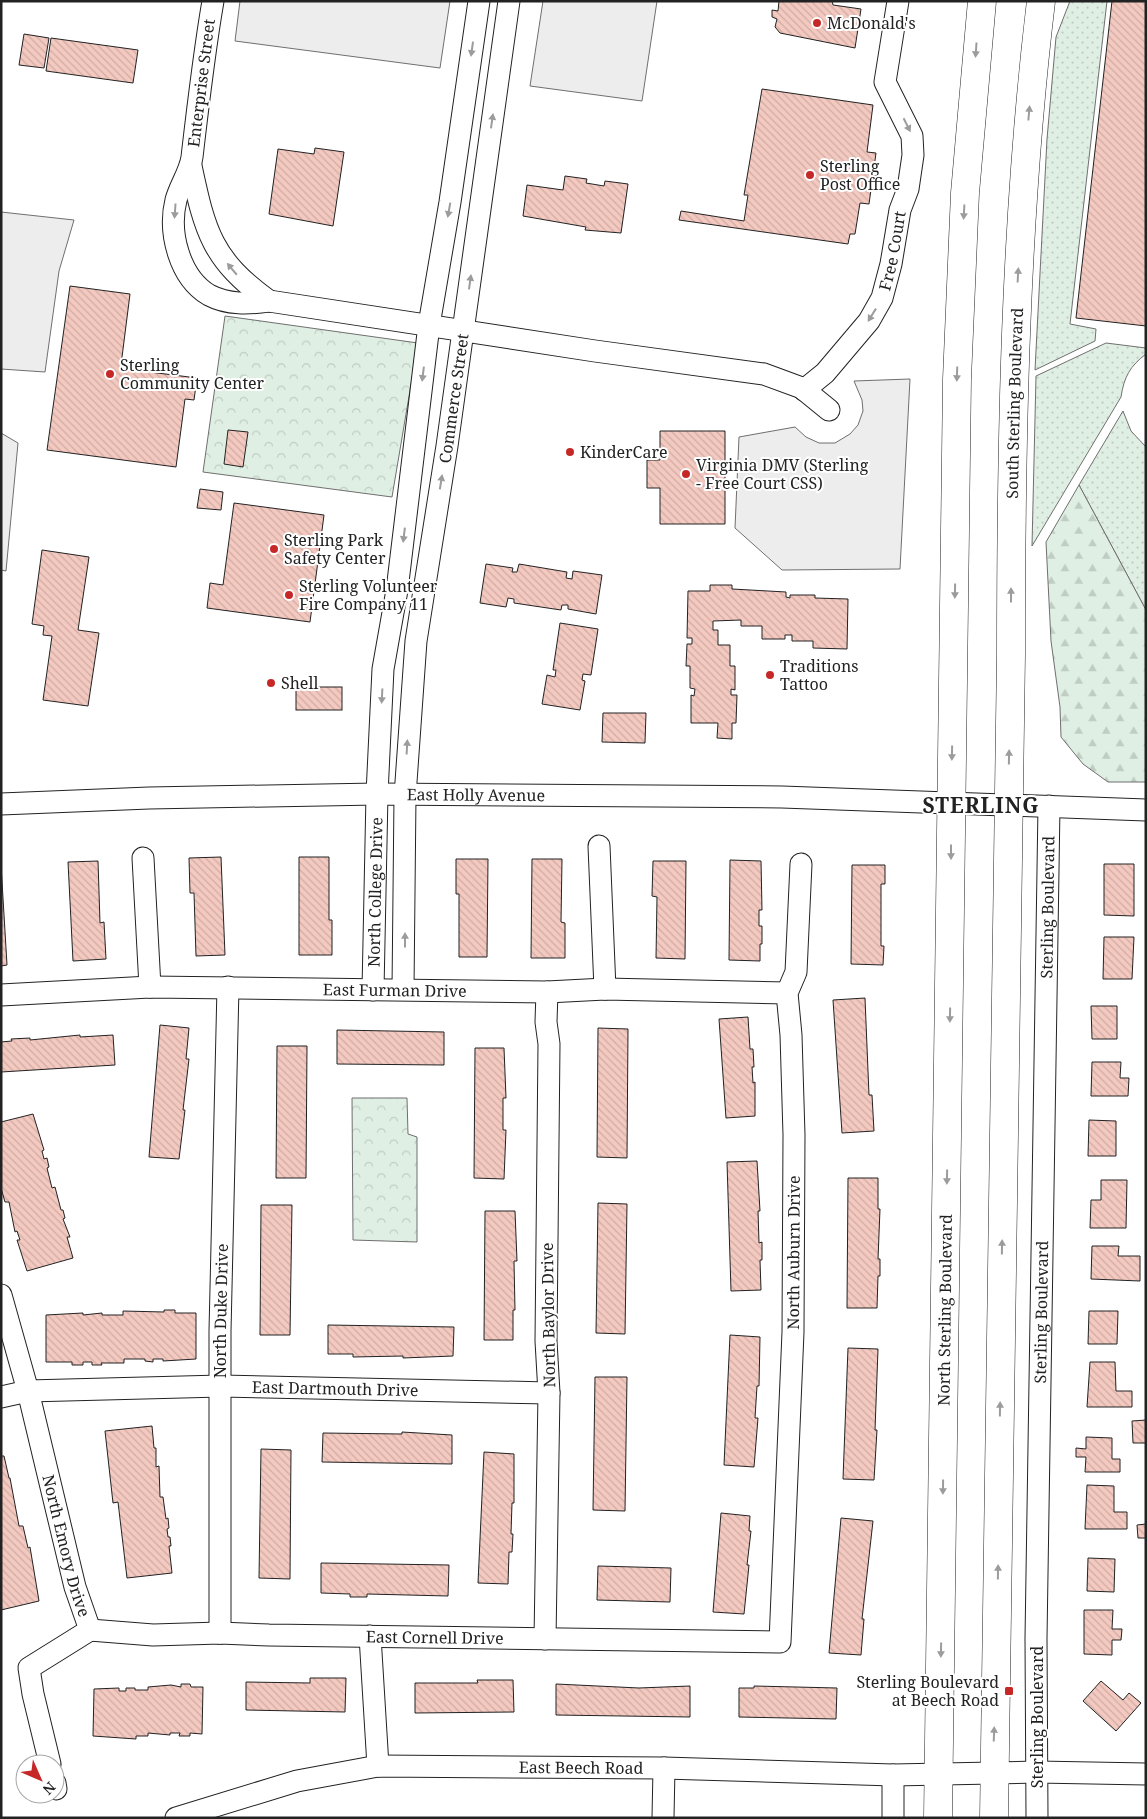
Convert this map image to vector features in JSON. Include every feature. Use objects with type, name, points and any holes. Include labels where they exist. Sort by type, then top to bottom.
[{"type":"main road","points":[[951,804],[959,315],[965,193],[982,1]]},
{"type":"main road","name":"South Sterling Boulevard","points":[[1008,806],[1011,655],[1011,475],[1017,285],[1025,155],[1040,1]]},
{"type":"main road","name":"North Sterling Boulevard","points":[[938,1818],[951,804]]},
{"type":"main road","points":[[994,1818],[993,1774],[1008,806]]},
{"type":"street","name":"Enterprise Street","points":[[212,1],[191,166],[176,200],[174,228],[176,248],[187,270],[208,294],[225,301],[248,304],[269,301],[429,326]]},
{"type":"street","name":"Commerce Street","points":[[377,794],[383,669],[397,590],[429,326],[452,192],[479,1]]},
{"type":"street","name":"Commerce Street","points":[[405,796],[416,641],[463,330],[509,1]]},
{"type":"street","name":"Free Court","points":[[804,390],[825,373],[869,321],[882,298],[891,264],[900,210],[908,189],[912,155],[912,136],[885,82],[898,1]]},
{"type":"street","name":"Enterprise Street","points":[[191,166],[206,229],[220,255],[243,282],[269,301]]},
{"type":"street","points":[[429,326],[764,374],[787,381],[804,390],[829,410]]},
{"type":"street","name":"East Holly Avenue","points":[[1,804],[149,798],[377,794],[405,796],[782,797],[1146,810]]},
{"type":"street","name":"North College Drive","points":[[373,990],[377,794]]},
{"type":"street","name":"North College Drive","points":[[403,989],[405,796]]},
{"type":"street","name":"Sterling Boulevard","points":[[1038,1818],[1036,1638],[1049,806]]},
{"type":"street","points":[[599,846],[605,989]]},
{"type":"street","points":[[143,858],[150,987]]},
{"type":"street","name":"North Auburn Drive","points":[[780,1642],[793,1322],[794,1135],[791,1034],[787,993],[796,972],[801,864]]},
{"type":"street","name":"East Furman Drive","points":[[1,995],[150,987],[547,992],[605,989],[787,993]]},
{"type":"street","name":"North Duke Drive","points":[[220,1633],[221,1386],[228,987]]},
{"type":"street","name":"North Baylor Drive","points":[[545,1639],[549,1392],[546,1341],[549,1044],[546,1022],[547,992]]},
{"type":"street","name":"North Emory Drive","points":[[1,1295],[28,1391],[75,1587],[90,1630],[30,1668],[33,1694],[48,1754]]},
{"type":"street","name":"East Dartmouth Drive","points":[[1,1397],[28,1391],[221,1386],[549,1392]]},
{"type":"street","name":"East Cornell Drive","points":[[90,1630],[153,1635],[220,1633],[780,1642]]},
{"type":"street","points":[[370,1636],[378,1766]]},
{"type":"street","name":"East Beech Road","points":[[176,1818],[297,1781],[378,1766],[664,1768],[893,1775],[1037,1772],[1146,1774]]},
{"type":"street","points":[[663,1818],[664,1768]]},
{"type":"street","points":[[893,1775],[893,1818]]},
{"type":"green space","points":[[1070,1],[1107,1],[1070,324],[1096,329],[1095,341],[1035,370],[1047,139],[1056,37]]},
{"type":"green space","points":[[225,316],[418,343],[392,497],[203,472]]},
{"type":"green space","points":[[1106,343],[1146,348],[1146,354],[1129,372],[1121,397],[1032,546],[1036,376]]},
{"type":"green space","points":[[1123,411],[1131,431],[1146,447],[1146,610],[1079,485]]},
{"type":"green space","points":[[1079,485],[1146,610],[1146,782],[1108,782],[1083,764],[1061,737],[1060,707],[1051,641],[1046,542]]},
{"type":"green space","points":[[352,1098],[407,1098],[408,1134],[417,1137],[417,1242],[353,1240]]},
{"type":"shaded area","points":[[240,1],[450,1],[440,68],[235,41]]},
{"type":"shaded area","points":[[543,1],[657,1],[642,101],[530,86]]},
{"type":"shaded area","points":[[1,212],[74,220],[59,271],[45,372],[1,369]]},
{"type":"shaded area","points":[[910,379],[900,569],[782,570],[735,528],[739,437],[795,427],[806,437],[819,443],[835,443],[850,434],[858,425],[863,411],[862,400],[854,381]]},
{"type":"shaded area","points":[[1,433],[18,443],[6,571],[1,570]]},
{"type":"building","name":"McDonald's","points":[[779,1],[832,1],[833,5],[861,9],[855,48],[780,33],[775,27],[777,19],[772,17],[772,10],[778,11]]},
{"type":"building","points":[[1112,1],[1146,1],[1146,326],[1076,318]]},
{"type":"building","points":[[24,34],[49,38],[44,68],[19,65]]},
{"type":"building","points":[[51,38],[138,50],[133,83],[46,71]]},
{"type":"building","name":"Sterling Post Office","points":[[762,89],[873,105],[867,152],[876,153],[869,204],[860,203],[855,234],[850,234],[848,244],[679,220],[681,211],[744,221],[748,195],[744,195]]},
{"type":"building","points":[[315,148],[344,152],[333,226],[269,214],[278,149],[314,154]]},
{"type":"building","points":[[565,176],[587,179],[586,183],[604,186],[605,181],[628,184],[621,233],[585,230],[586,227],[523,216],[527,185],[563,190]]},
{"type":"building","name":"Sterling Community Center","points":[[70,286],[130,294],[121,365],[127,366],[126,369],[197,378],[194,400],[185,399],[176,467],[47,450]]},
{"type":"building","points":[[228,430],[248,432],[243,467],[224,464]]},
{"type":"building","name":"Virginia DMV (Sterling - Free Court CSS)","points":[[660,431],[725,431],[725,524],[660,524],[660,488],[647,488],[647,460],[660,460]]},
{"type":"building","points":[[200,489],[223,492],[221,510],[197,508]]},
{"type":"building","name":"Sterling Park Safety Center","points":[[234,503],[324,515],[310,622],[207,608],[210,583],[223,585]]},
{"type":"building","points":[[42,550],[89,557],[78,630],[99,633],[88,706],[43,700],[52,636],[43,635],[44,626],[32,624]]},
{"type":"building","points":[[486,564],[513,568],[512,572],[517,572],[519,564],[567,572],[566,578],[572,579],[573,571],[602,575],[596,614],[568,609],[568,605],[562,605],[561,610],[514,603],[514,599],[508,598],[506,607],[480,603]]},
{"type":"building","points":[[710,585],[732,585],[732,589],[786,592],[786,597],[790,598],[790,595],[815,595],[815,598],[848,599],[847,649],[813,648],[813,641],[792,641],[792,635],[785,635],[785,639],[762,639],[762,626],[741,626],[741,620],[713,621],[713,630],[718,630],[718,645],[730,645],[730,666],[735,666],[735,690],[731,689],[731,695],[737,695],[736,723],[732,723],[732,739],[717,738],[718,723],[691,723],[691,695],[694,696],[695,689],[690,688],[690,666],[686,666],[687,644],[692,644],[692,638],[687,638],[688,591],[710,591]]},
{"type":"building","points":[[560,623],[598,629],[591,675],[583,674],[582,680],[585,681],[580,710],[542,704],[547,675],[555,677],[556,670],[553,670]]},
{"type":"building","points":[[296,687],[342,687],[342,710],[296,710]]},
{"type":"building","points":[[603,713],[646,713],[645,743],[602,742]]},
{"type":"building","points":[[221,857],[225,955],[196,956],[194,893],[190,893],[189,858]]},
{"type":"building","points":[[299,857],[329,857],[329,920],[332,920],[332,955],[299,955]]},
{"type":"building","points":[[456,859],[488,859],[487,957],[459,957],[459,894],[456,894]]},
{"type":"building","points":[[532,859],[562,859],[561,922],[565,923],[565,958],[531,958]]},
{"type":"building","points":[[730,860],[761,861],[762,910],[759,910],[759,926],[762,926],[762,944],[760,944],[760,961],[729,960]]},
{"type":"building","points":[[98,861],[100,923],[104,922],[106,959],[73,961],[68,862]]},
{"type":"building","points":[[653,861],[686,861],[685,959],[656,958],[657,897],[652,896]]},
{"type":"building","points":[[1104,864],[1134,864],[1134,916],[1104,915]]},
{"type":"building","points":[[1,865],[7,965],[1,966]]},
{"type":"building","points":[[852,865],[885,865],[885,884],[881,884],[881,946],[884,946],[883,965],[851,964]]},
{"type":"building","points":[[1104,937],[1134,937],[1132,979],[1103,979]]},
{"type":"building","points":[[865,998],[869,1095],[872,1095],[874,1131],[842,1133],[833,1000]]},
{"type":"building","points":[[1091,1006],[1117,1006],[1117,1039],[1092,1039]]},
{"type":"building","points":[[748,1017],[750,1049],[753,1049],[754,1067],[752,1067],[753,1083],[755,1082],[755,1116],[726,1118],[719,1019]]},
{"type":"building","points":[[160,1025],[189,1028],[186,1059],[189,1059],[179,1159],[149,1157]]},
{"type":"building","points":[[598,1028],[628,1029],[627,1158],[597,1157]]},
{"type":"building","points":[[337,1030],[444,1032],[444,1065],[337,1064]]},
{"type":"building","points":[[80,1035],[80,1037],[113,1035],[115,1065],[1,1072],[1,1042],[12,1041],[11,1039],[30,1038],[30,1040]]},
{"type":"building","points":[[277,1046],[307,1046],[306,1178],[276,1178]]},
{"type":"building","points":[[475,1048],[504,1048],[506,1098],[503,1098],[503,1130],[506,1130],[504,1179],[474,1178]]},
{"type":"building","points":[[1092,1062],[1121,1062],[1120,1078],[1129,1078],[1128,1096],[1091,1096]]},
{"type":"building","points":[[33,1114],[44,1150],[42,1151],[44,1159],[47,1158],[49,1167],[47,1168],[52,1188],[55,1187],[61,1210],[63,1210],[65,1218],[63,1219],[70,1237],[67,1237],[73,1258],[27,1271],[17,1240],[20,1240],[17,1231],[15,1232],[9,1202],[5,1202],[1,1188],[1,1122]]},
{"type":"building","points":[[1089,1120],[1116,1121],[1116,1156],[1088,1156]]},
{"type":"building","points":[[757,1161],[760,1211],[758,1211],[759,1243],[762,1242],[762,1260],[760,1260],[761,1290],[731,1291],[727,1162]]},
{"type":"building","points":[[848,1178],[878,1178],[878,1209],[880,1209],[878,1259],[880,1259],[880,1276],[878,1276],[877,1308],[847,1308]]},
{"type":"building","points":[[1101,1180],[1127,1180],[1126,1228],[1090,1228],[1091,1200],[1101,1200]]},
{"type":"building","points":[[598,1203],[627,1204],[625,1334],[596,1333]]},
{"type":"building","points":[[261,1205],[292,1205],[290,1335],[260,1335]]},
{"type":"building","points":[[485,1211],[515,1211],[517,1261],[514,1261],[515,1310],[513,1310],[513,1340],[484,1340]]},
{"type":"building","points":[[1092,1246],[1119,1246],[1118,1256],[1140,1256],[1140,1281],[1091,1279]]},
{"type":"building","points":[[164,1310],[175,1310],[175,1313],[196,1313],[196,1359],[163,1361],[163,1359],[153,1359],[153,1362],[145,1361],[145,1359],[124,1359],[124,1363],[101,1363],[102,1365],[92,1365],[92,1362],[83,1362],[83,1365],[72,1365],[72,1362],[46,1362],[46,1315],[102,1313],[102,1315],[123,1315],[123,1311],[164,1312]]},
{"type":"building","points":[[1089,1311],[1118,1311],[1117,1344],[1088,1344]]},
{"type":"building","points":[[328,1325],[454,1327],[453,1356],[403,1358],[403,1356],[353,1357],[353,1354],[328,1354]]},
{"type":"building","points":[[730,1335],[760,1337],[759,1386],[757,1386],[755,1418],[758,1418],[754,1467],[724,1465]]},
{"type":"building","points":[[848,1348],[878,1349],[874,1480],[843,1479]]},
{"type":"building","points":[[1090,1362],[1115,1362],[1116,1391],[1132,1391],[1132,1407],[1087,1407]]},
{"type":"building","points":[[595,1377],[627,1377],[625,1511],[593,1510]]},
{"type":"building","points":[[1146,1420],[1146,1443],[1133,1443],[1132,1421]]},
{"type":"building","points":[[152,1426],[154,1448],[156,1448],[156,1467],[159,1466],[160,1497],[163,1497],[166,1519],[168,1518],[169,1528],[167,1529],[168,1537],[170,1537],[172,1573],[127,1578],[118,1502],[113,1503],[105,1431]]},
{"type":"building","points":[[402,1432],[452,1435],[452,1464],[322,1462],[323,1433],[402,1434]]},
{"type":"building","points":[[1086,1437],[1112,1438],[1112,1459],[1120,1459],[1120,1472],[1085,1472],[1086,1457],[1076,1457],[1076,1448],[1086,1449]]},
{"type":"building","points":[[261,1449],[291,1450],[290,1579],[259,1578]]},
{"type":"building","points":[[484,1452],[514,1454],[514,1503],[512,1503],[511,1534],[513,1534],[512,1552],[509,1552],[508,1584],[478,1583]]},
{"type":"building","points":[[1,1456],[4,1456],[10,1478],[19,1526],[23,1526],[28,1548],[30,1547],[39,1601],[1,1610]]},
{"type":"building","points":[[1087,1485],[1114,1486],[1114,1512],[1127,1512],[1127,1529],[1085,1529]]},
{"type":"building","points":[[721,1513],[750,1516],[749,1531],[751,1531],[747,1565],[749,1565],[744,1614],[713,1612]]},
{"type":"building","points":[[841,1518],[873,1521],[862,1619],[864,1619],[861,1655],[829,1653]]},
{"type":"building","points":[[1146,1524],[1146,1538],[1138,1538],[1137,1525]]},
{"type":"building","points":[[1088,1558],[1115,1559],[1114,1592],[1087,1591]]},
{"type":"building","points":[[321,1563],[449,1565],[448,1596],[367,1594],[367,1597],[350,1597],[350,1594],[321,1593]]},
{"type":"building","points":[[598,1566],[671,1568],[670,1602],[597,1600]]},
{"type":"building","points":[[1084,1610],[1113,1610],[1112,1629],[1122,1629],[1121,1640],[1112,1640],[1112,1655],[1084,1654]]},
{"type":"building","points":[[310,1678],[346,1678],[345,1712],[246,1710],[246,1682],[310,1683]]},
{"type":"building","points":[[477,1680],[513,1680],[514,1712],[415,1713],[415,1683],[478,1683]]},
{"type":"building","points":[[1101,1681],[1123,1700],[1129,1693],[1141,1703],[1116,1731],[1083,1701]]},
{"type":"building","points":[[181,1684],[190,1684],[191,1687],[203,1687],[202,1734],[190,1733],[190,1736],[179,1736],[180,1733],[170,1733],[170,1735],[148,1733],[148,1736],[136,1736],[136,1739],[93,1736],[94,1689],[119,1688],[119,1691],[126,1691],[126,1688],[135,1688],[135,1690],[148,1690],[148,1687],[171,1685],[181,1687]]},
{"type":"building","points":[[556,1684],[639,1688],[690,1686],[690,1717],[556,1715]]},
{"type":"building","points":[[754,1686],[837,1688],[836,1719],[739,1717],[739,1688],[754,1688]]},
{"type":"place","name":"McDonald's","points":[[817,23]]},
{"type":"place","name":"Sterling Post Office","points":[[810,175]]},
{"type":"place","name":"Sterling Community Center","points":[[110,374]]},
{"type":"place","name":"KinderCare","points":[[570,452]]},
{"type":"place","name":"Virginia DMV (Sterling - Free Court CSS)","points":[[686,474]]},
{"type":"place","name":"Sterling Park Safety Center","points":[[274,549]]},
{"type":"place","name":"Sterling Volunteer Fire Company 11","points":[[289,595]]},
{"type":"place","name":"Traditions Tattoo","points":[[770,675]]},
{"type":"place","name":"Shell","points":[[271,683]]},
{"type":"place","name":"Sterling Boulevard at Beech Road","points":[[1009,1691]]},
{"type":"district","name":"STERLING","points":[[981,805]]}]
